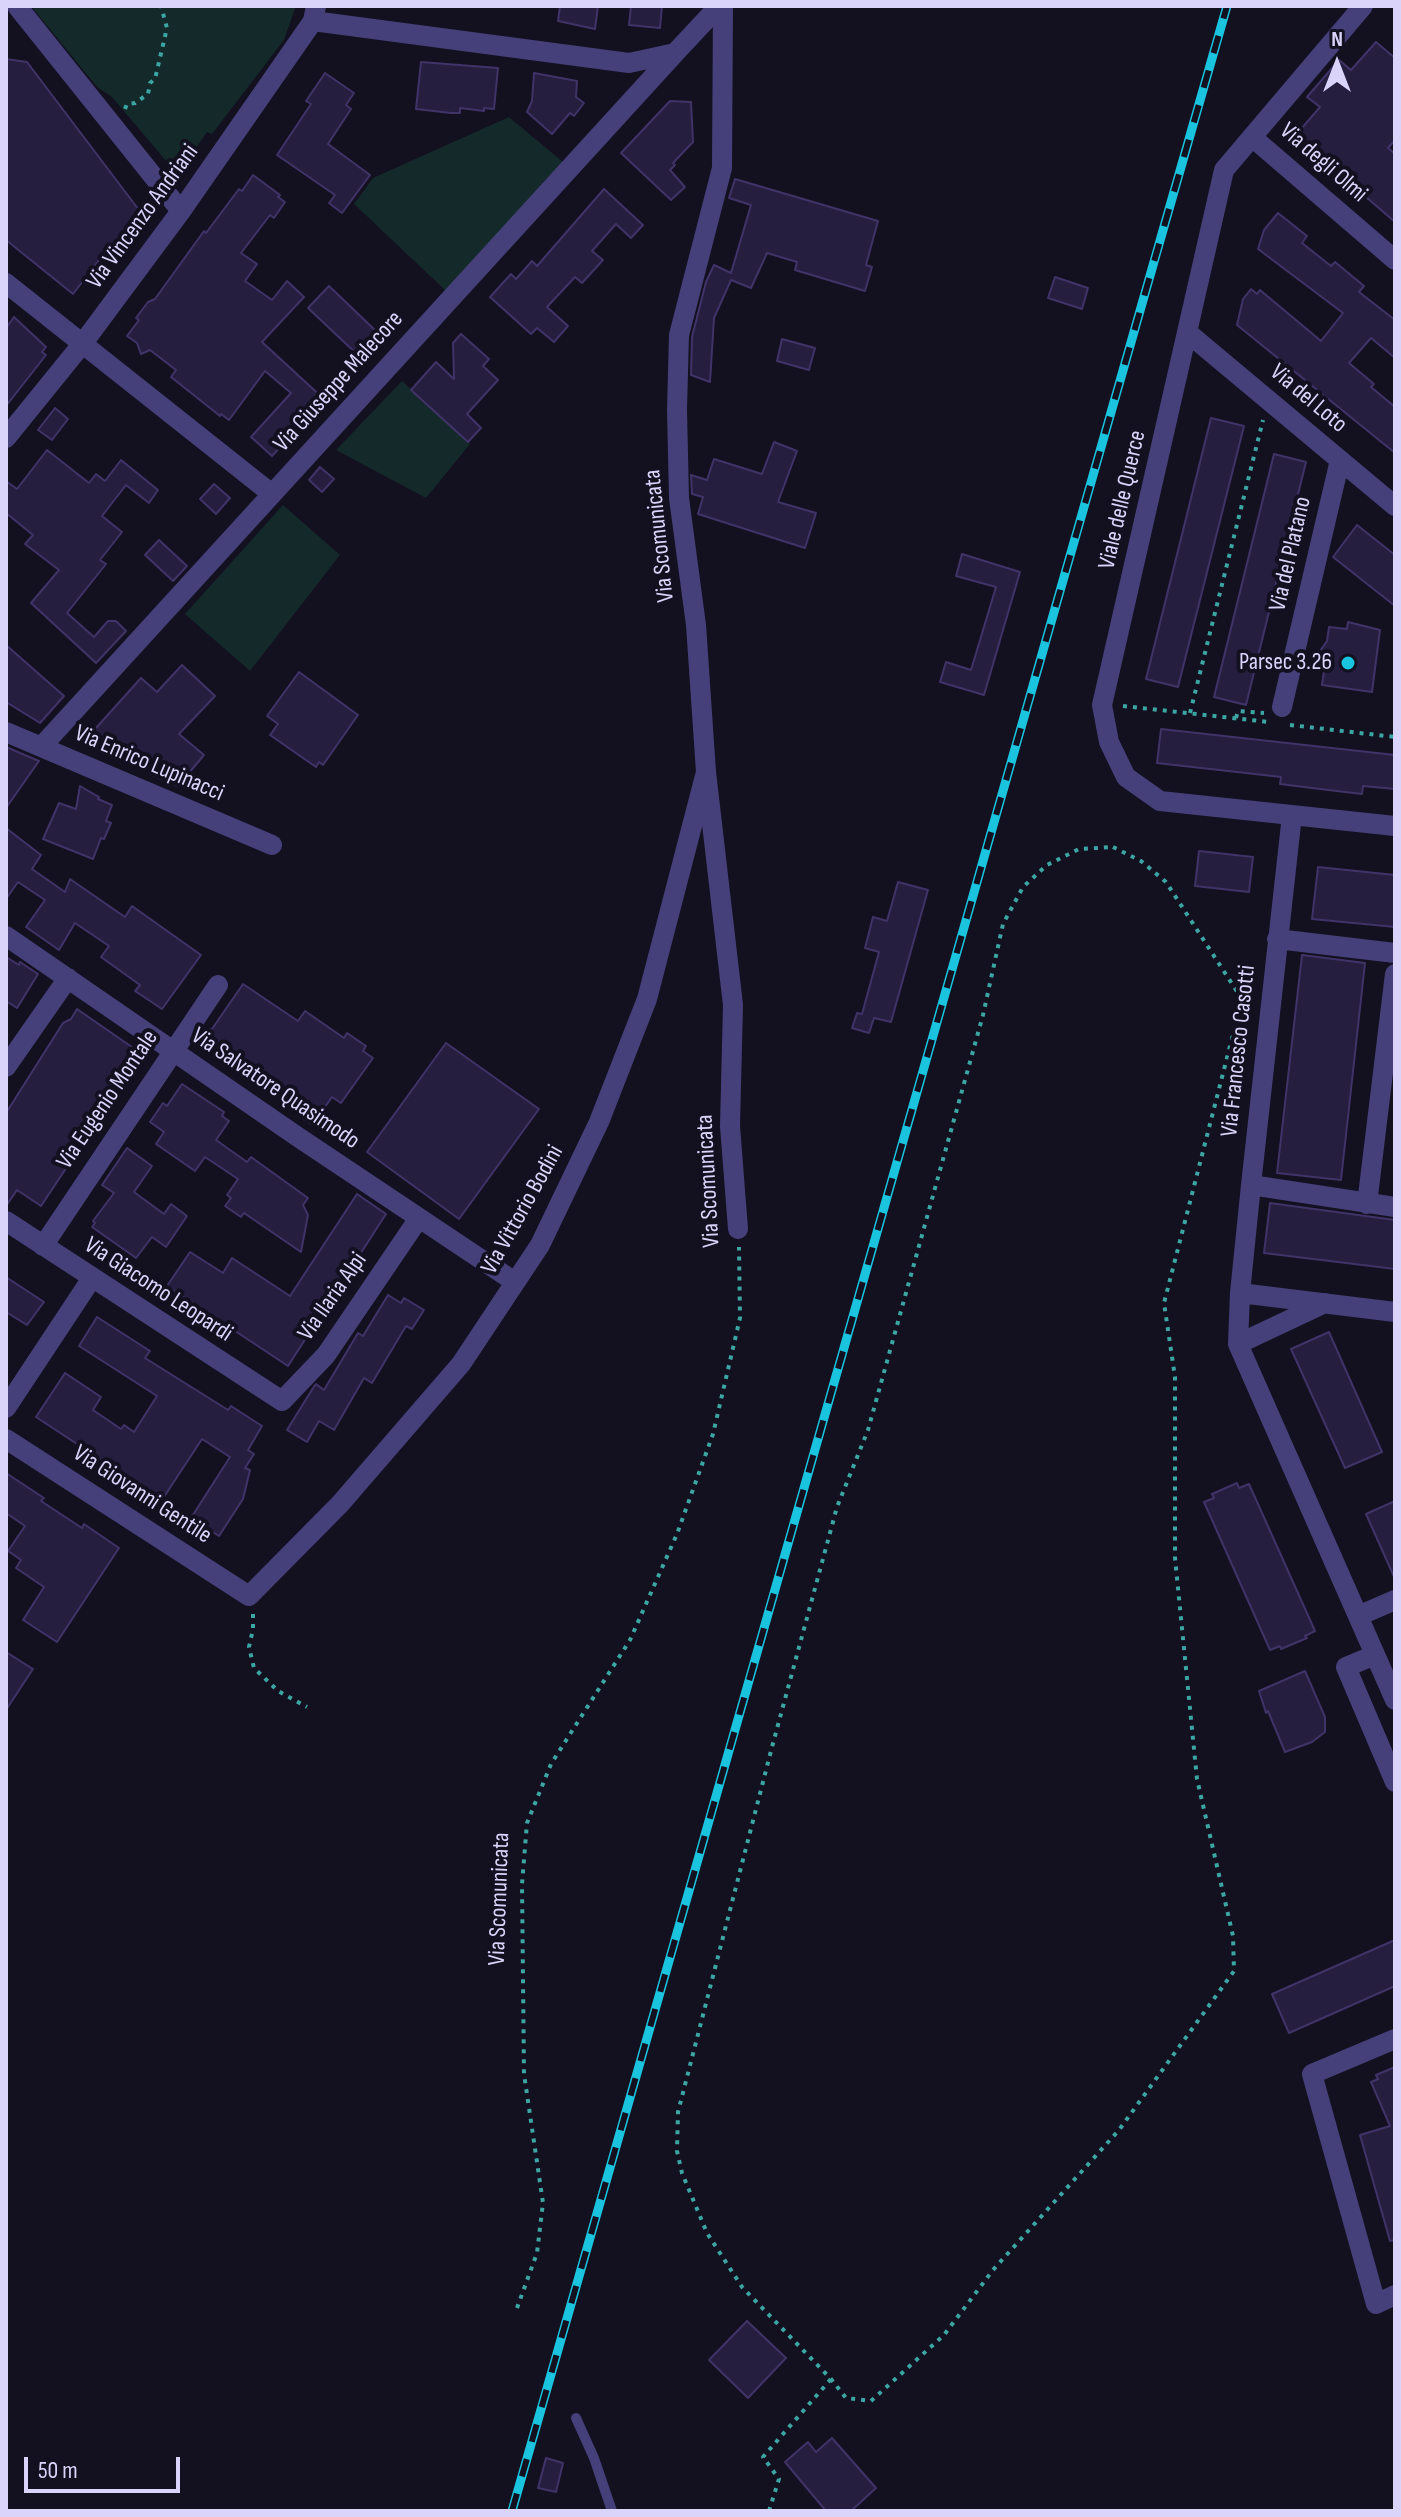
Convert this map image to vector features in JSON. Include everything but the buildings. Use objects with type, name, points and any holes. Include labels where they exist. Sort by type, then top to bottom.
[{"type":"street","points":[[17,6],[181,211]]},
{"type":"street","name":"Via Scomunicata","points":[[675,53],[721,6]]},
{"type":"street","name":"Via Scomunicata","points":[[721,6],[722,168],[679,335],[677,410],[679,498],[696,625],[706,772],[733,1005],[730,1126],[738,1229]]},
{"type":"street","name":"Viale delle Querce","points":[[1363,6],[1224,170],[1102,705],[1109,742],[1126,777],[1160,801],[1395,826]]},
{"type":"street","points":[[314,14],[629,63],[675,53]]},
{"type":"street","name":"Via Vincenzo Andriani","points":[[6,438],[83,343],[181,211],[314,14]]},
{"type":"street","name":"Via Giuseppe Malecore","points":[[42,746],[675,53]]},
{"type":"street","name":"Via degli Olmi","points":[[1252,137],[1395,260]]},
{"type":"street","points":[[6,283],[272,494]]},
{"type":"street","name":"Via del Loto","points":[[1188,333],[1395,506]]},
{"type":"street","name":"Via del Platano","points":[[1282,707],[1340,460]]},
{"type":"street","name":"Via Enrico Lupinacci","points":[[6,732],[272,845]]},
{"type":"street","name":"Via Vittorio Bodini","points":[[249,1596],[340,1504],[461,1364],[540,1245],[599,1122],[647,999],[706,772]]},
{"type":"street","name":"Via Francesco Casotti","points":[[1292,815],[1251,1185],[1238,1344],[1395,1700]]},
{"type":"street","name":"Via Salvatore Quasimodo","points":[[6,936],[515,1282]]},
{"type":"street","points":[[1277,939],[1395,953]]},
{"type":"street","points":[[1367,1204],[1395,974]]},
{"type":"street","points":[[6,1067],[68,978]]},
{"type":"street","name":"Via Eugenio Montale","points":[[43,1246],[218,985]]},
{"type":"street","points":[[1251,1185],[1395,1207]]},
{"type":"street","name":"Via Ilaria Alpi","points":[[282,1401],[326,1355],[419,1218]]},
{"type":"street","name":"Via Giacomo Leopardi","points":[[6,1221],[282,1401]]},
{"type":"street","points":[[6,1408],[92,1278]]},
{"type":"street","points":[[1240,1293],[1395,1312]]},
{"type":"street","points":[[1238,1344],[1325,1303]]},
{"type":"street","name":"Via Giovanni Gentile","points":[[6,1439],[249,1596]]},
{"type":"street","points":[[1358,1616],[1395,1600]]},
{"type":"street","points":[[1375,1655],[1346,1667],[1395,1782]]},
{"type":"street","points":[[1395,2039],[1312,2074],[1376,2304],[1395,2295]]},
{"type":"lane","points":[[576,2418],[612,2511]]},
{"type":"path","points":[[113,127],[127,104],[135,103],[148,94],[150,83],[155,79],[167,28],[161,6]]},
{"type":"path","points":[[1190,713],[1268,400]]},
{"type":"path","points":[[1102,705],[1395,737]]},
{"type":"path","points":[[1236,718],[1238,711],[1279,714],[1282,707]]},
{"type":"path","points":[[1113,847],[1141,861],[1166,882],[1238,993],[1238,1015],[1164,1303],[1175,1377],[1175,1558],[1197,1779],[1233,1936],[1234,1971],[1119,2130],[993,2270],[944,2335],[871,2401],[846,2398],[831,2379],[742,2287],[707,2233],[682,2173],[677,2151],[678,2112],[837,1507],[868,1430],[983,1015],[1003,924],[1023,887],[1047,865],[1079,849],[1113,847]]},
{"type":"path","name":"Via Scomunicata","points":[[517,2308],[537,2253],[543,2203],[524,2074],[522,1884],[527,1823],[551,1764],[630,1640],[677,1534],[713,1434],[740,1318],[738,1229]]},
{"type":"path","points":[[249,1596],[253,1629],[249,1647],[254,1668],[278,1691],[307,1707]]},
{"type":"path","points":[[769,2511],[779,2479],[763,2457],[831,2379]]},
{"type":"green space","points":[[31,6],[296,6],[284,40],[212,134],[207,132],[183,167],[172,168],[112,97],[97,87]]},
{"type":"green space","points":[[509,117],[563,162],[447,292],[354,204],[373,178]]},
{"type":"green space","points":[[402,381],[470,444],[426,498],[336,450]]},
{"type":"green space","points":[[283,505],[340,555],[250,671],[185,614]]},
{"type":"railway","points":[[512,2511],[1227,6]]},
{"type":"place","name":"Parsec 3.26","points":[[1348,663]]}]
